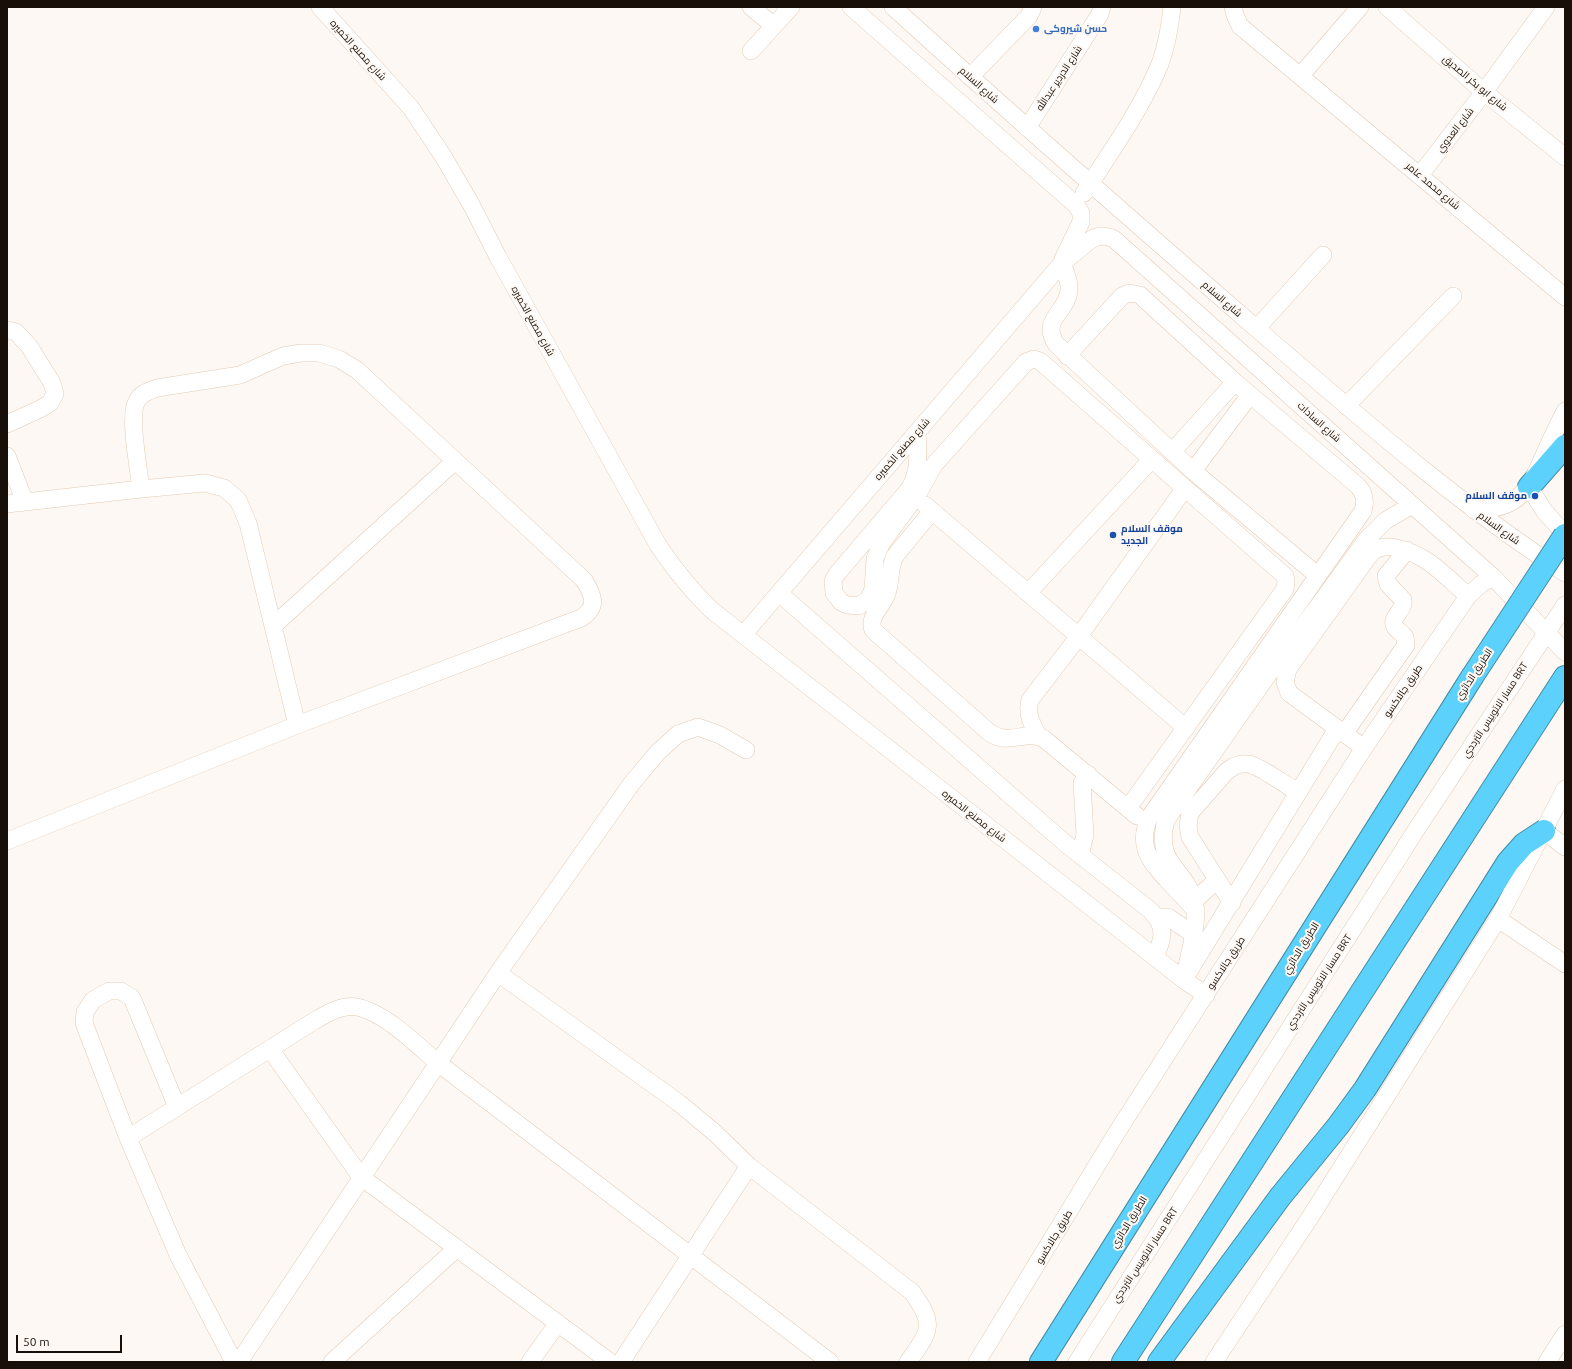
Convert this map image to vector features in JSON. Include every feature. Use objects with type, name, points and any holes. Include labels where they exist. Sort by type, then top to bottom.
[{"type":"highway","points":[[1529,487],[1565,446]]},
{"type":"highway","name":"الطريق الدائري","points":[[1041,1362],[1472,676],[1565,534]]},
{"type":"highway","points":[[1122,1362],[1565,677]]},
{"type":"highway","points":[[1160,1362],[1280,1197],[1338,1126],[1365,1089],[1508,862],[1524,844],[1544,830]]},
{"type":"street","name":"شارع مصنع الخميره","points":[[320,7],[411,108],[442,156],[472,206],[498,257],[658,545],[674,570],[693,592],[714,612],[743,635],[1184,980],[1206,995]]},
{"type":"street","points":[[751,7],[774,26]]},
{"type":"street","points":[[751,51],[791,7]]},
{"type":"street","points":[[851,7],[1076,205],[1081,213],[1081,222],[1062,263],[1070,290],[1066,300],[1054,318],[1050,329],[1053,340],[1067,356],[1193,471],[1317,575]]},
{"type":"street","name":"شارع السلام","points":[[893,7],[970,78],[1346,406],[1474,510],[1565,573]]},
{"type":"street","points":[[970,78],[1029,16],[1033,7]]},
{"type":"street","name":"شارع الدردير عبدالله","points":[[1027,128],[1096,20],[1102,7]]},
{"type":"street","points":[[1076,205],[1135,112],[1160,63],[1169,33],[1172,7]]},
{"type":"street","name":"شارع محمد عامر","points":[[1233,7],[1234,15],[1240,26],[1420,174],[1565,297]]},
{"type":"street","points":[[1301,76],[1360,7]]},
{"type":"street","name":"شارع ابو بكر الصديق","points":[[1387,7],[1484,92],[1565,157]]},
{"type":"street","name":"شارع العدوي","points":[[1420,174],[1484,92],[1546,7]]},
{"type":"street","name":"شارع السادات","points":[[1062,263],[1092,239],[1100,236],[1114,239],[1493,577],[1565,652]]},
{"type":"street","points":[[1256,328],[1323,255]]},
{"type":"street","name":"شارع مصنع الخميره","points":[[743,635],[1062,263]]},
{"type":"street","points":[[1067,356],[1122,296],[1134,292],[1143,297],[1235,382],[1358,486],[1364,495],[1364,506],[1362,511],[1146,824],[1145,844],[1150,860],[1195,906]]},
{"type":"street","points":[[1173,292],[1207,295],[1223,300]]},
{"type":"street","points":[[1346,406],[1453,296]]},
{"type":"street","points":[[7,330],[16,332],[30,346],[52,383],[55,394],[50,403],[7,424]]},
{"type":"street","points":[[7,841],[297,725],[581,618],[591,609],[593,600],[584,580],[357,370],[339,359],[319,353],[301,353],[283,356],[240,375],[157,388],[145,392],[136,402],[133,417],[141,488]]},
{"type":"street","points":[[895,533],[934,465],[1026,362],[1030,359],[1034,359],[1040,361],[1281,571],[1286,581],[1285,589],[1128,808]]},
{"type":"street","points":[[1172,452],[1235,382]]},
{"type":"street","points":[[1193,471],[1250,395]]},
{"type":"street","points":[[1474,510],[1490,510],[1504,506],[1518,498],[1529,487],[1536,476],[1565,411]]},
{"type":"street","points":[[917,432],[918,465],[914,481],[910,488],[836,575],[833,581],[834,592],[837,598],[847,605],[859,606],[865,603],[872,594],[873,566],[878,551],[895,533],[930,503]]},
{"type":"street","points":[[7,456],[25,502]]},
{"type":"street","points":[[1028,593],[1152,459]]},
{"type":"street","points":[[273,626],[455,461]]},
{"type":"street","points":[[7,504],[141,488],[205,483],[224,488],[238,500],[248,524],[297,725]]},
{"type":"street","points":[[1529,487],[1545,512],[1565,534]]},
{"type":"street","points":[[1038,736],[1029,717],[1028,710],[1030,700],[1079,636],[1185,488]]},
{"type":"street","points":[[930,503],[891,563],[887,595],[872,619],[873,630],[995,736],[1007,740],[1026,735],[1038,736],[1050,742],[1146,824]]},
{"type":"street","points":[[930,503],[1028,593],[1186,728]]},
{"type":"street","points":[[1184,980],[1193,934],[1195,906],[1191,892],[1166,856],[1163,834],[1166,820],[1367,539],[1385,521],[1412,505]]},
{"type":"street","points":[[1364,748],[1289,693],[1285,682],[1288,669],[1376,548],[1383,546],[1407,550],[1414,553],[1426,560],[1468,596]]},
{"type":"street","points":[[1184,980],[1232,904],[1297,792],[1406,645],[1405,636],[1396,628],[1394,623],[1395,617],[1402,607],[1403,600],[1388,584],[1386,576],[1407,550]]},
{"type":"street","name":"طريق جالاكسو","points":[[977,1362],[1119,1129],[1364,748],[1468,596],[1481,584],[1493,577]]},
{"type":"street","points":[[779,593],[1080,855],[1157,917],[1163,934],[1161,944],[1155,957]]},
{"type":"street","name":"مسار الاتوبيس الترددي BRT","points":[[1077,1362],[1418,827],[1565,605]]},
{"type":"street","points":[[239,1362],[498,973],[632,783],[658,752],[678,734],[698,727],[720,734],[746,750]]},
{"type":"street","points":[[1218,746],[1236,765]]},
{"type":"street","points":[[1232,904],[1190,837],[1188,832],[1188,820],[1190,814],[1226,772],[1236,765],[1246,763],[1256,766],[1297,792]]},
{"type":"street","points":[[1080,855],[1085,840],[1086,830],[1078,818],[1072,783],[1074,770],[1082,769]]},
{"type":"street","points":[[1214,1362],[1309,1219],[1498,919],[1565,789]]},
{"type":"street","points":[[1544,830],[1565,847]]},
{"type":"street","points":[[1195,906],[1217,880]]},
{"type":"street","points":[[1157,917],[1168,917],[1193,934]]},
{"type":"street","points":[[1498,919],[1565,964]]},
{"type":"street","points":[[498,973],[678,1103],[715,1133],[749,1166],[912,1292],[924,1309],[929,1324],[925,1338],[908,1362]]},
{"type":"street","points":[[177,1107],[132,998],[121,990],[109,991],[92,1000],[85,1012],[84,1023],[128,1138],[178,1255],[234,1362]]},
{"type":"street","points":[[128,1138],[314,1021],[336,1009],[356,1006],[378,1014],[438,1062],[830,1362]]},
{"type":"street","points":[[270,1049],[361,1177],[610,1362]]},
{"type":"street","points":[[621,1362],[749,1166]]},
{"type":"street","points":[[332,1362],[457,1248]]},
{"type":"street","points":[[530,1362],[558,1323]]},
{"type":"street","points":[[1547,1362],[1565,1334]]},
{"type":"place","name":"حسن شيروكى","points":[[1036,29]]},
{"type":"place","name":"موقف السلام","points":[[1535,496]]},
{"type":"place","name":"موقف السلام الجديد","points":[[1113,535]]}]
